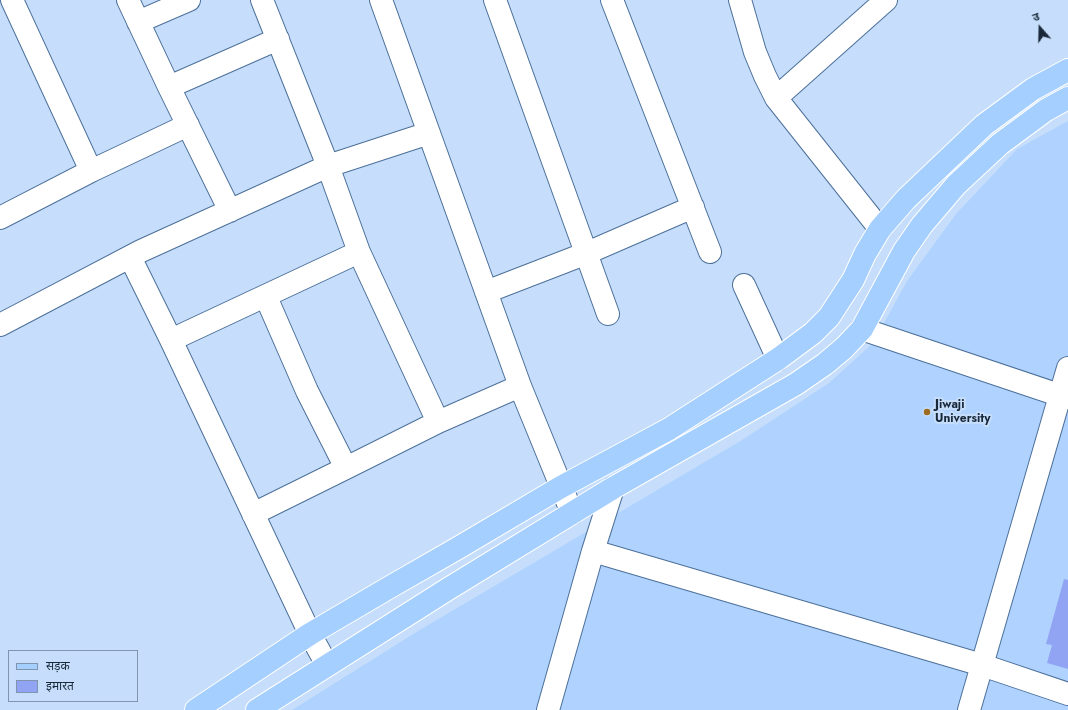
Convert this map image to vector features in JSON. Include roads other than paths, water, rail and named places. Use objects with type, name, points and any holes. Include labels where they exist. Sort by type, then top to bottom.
[{"type":"main road","points":[[196,710],[310,634],[561,487],[669,428],[778,359],[813,333],[829,317],[853,280],[880,229],[906,199],[984,125],[1033,89],[1068,70]]},
{"type":"main road","points":[[257,710],[448,588],[613,488],[796,384],[826,364],[862,329],[904,251],[922,225],[956,185],[1000,144],[1046,110],[1068,98]]},
{"type":"main road","points":[[862,261],[890,276]]},
{"type":"street","points":[[12,0],[91,171]]},
{"type":"street","points":[[128,0],[230,211]]},
{"type":"street","points":[[138,22],[188,0]]},
{"type":"street","points":[[262,0],[328,166],[359,252],[438,422]]},
{"type":"street","points":[[381,0],[520,386],[572,513]]},
{"type":"street","points":[[495,0],[608,314]]},
{"type":"street","points":[[612,0],[710,252]]},
{"type":"street","points":[[740,0],[755,52],[764,76],[776,98],[880,229]]},
{"type":"street","points":[[776,98],[868,8],[886,0]]},
{"type":"street","points":[[169,87],[278,39]]},
{"type":"street","points":[[0,218],[91,171],[188,125]]},
{"type":"street","points":[[0,325],[141,251],[328,166],[429,133]]},
{"type":"street","points":[[486,292],[587,253],[693,207]]},
{"type":"street","points":[[171,340],[266,297],[359,252]]},
{"type":"street","points":[[130,257],[171,340],[310,634],[327,665]]},
{"type":"street","points":[[744,286],[778,359]]},
{"type":"street","points":[[266,297],[307,391],[346,468]]},
{"type":"street","points":[[862,329],[1064,397]]},
{"type":"street","points":[[969,710],[1064,397],[1068,368]]},
{"type":"street","points":[[253,514],[438,422],[520,386]]},
{"type":"street","points":[[548,710],[592,551],[613,488]]},
{"type":"street","points":[[592,551],[982,666],[1068,694]]},
{"type":"place","name":"Jiwaji University","points":[[927,412]]}]
